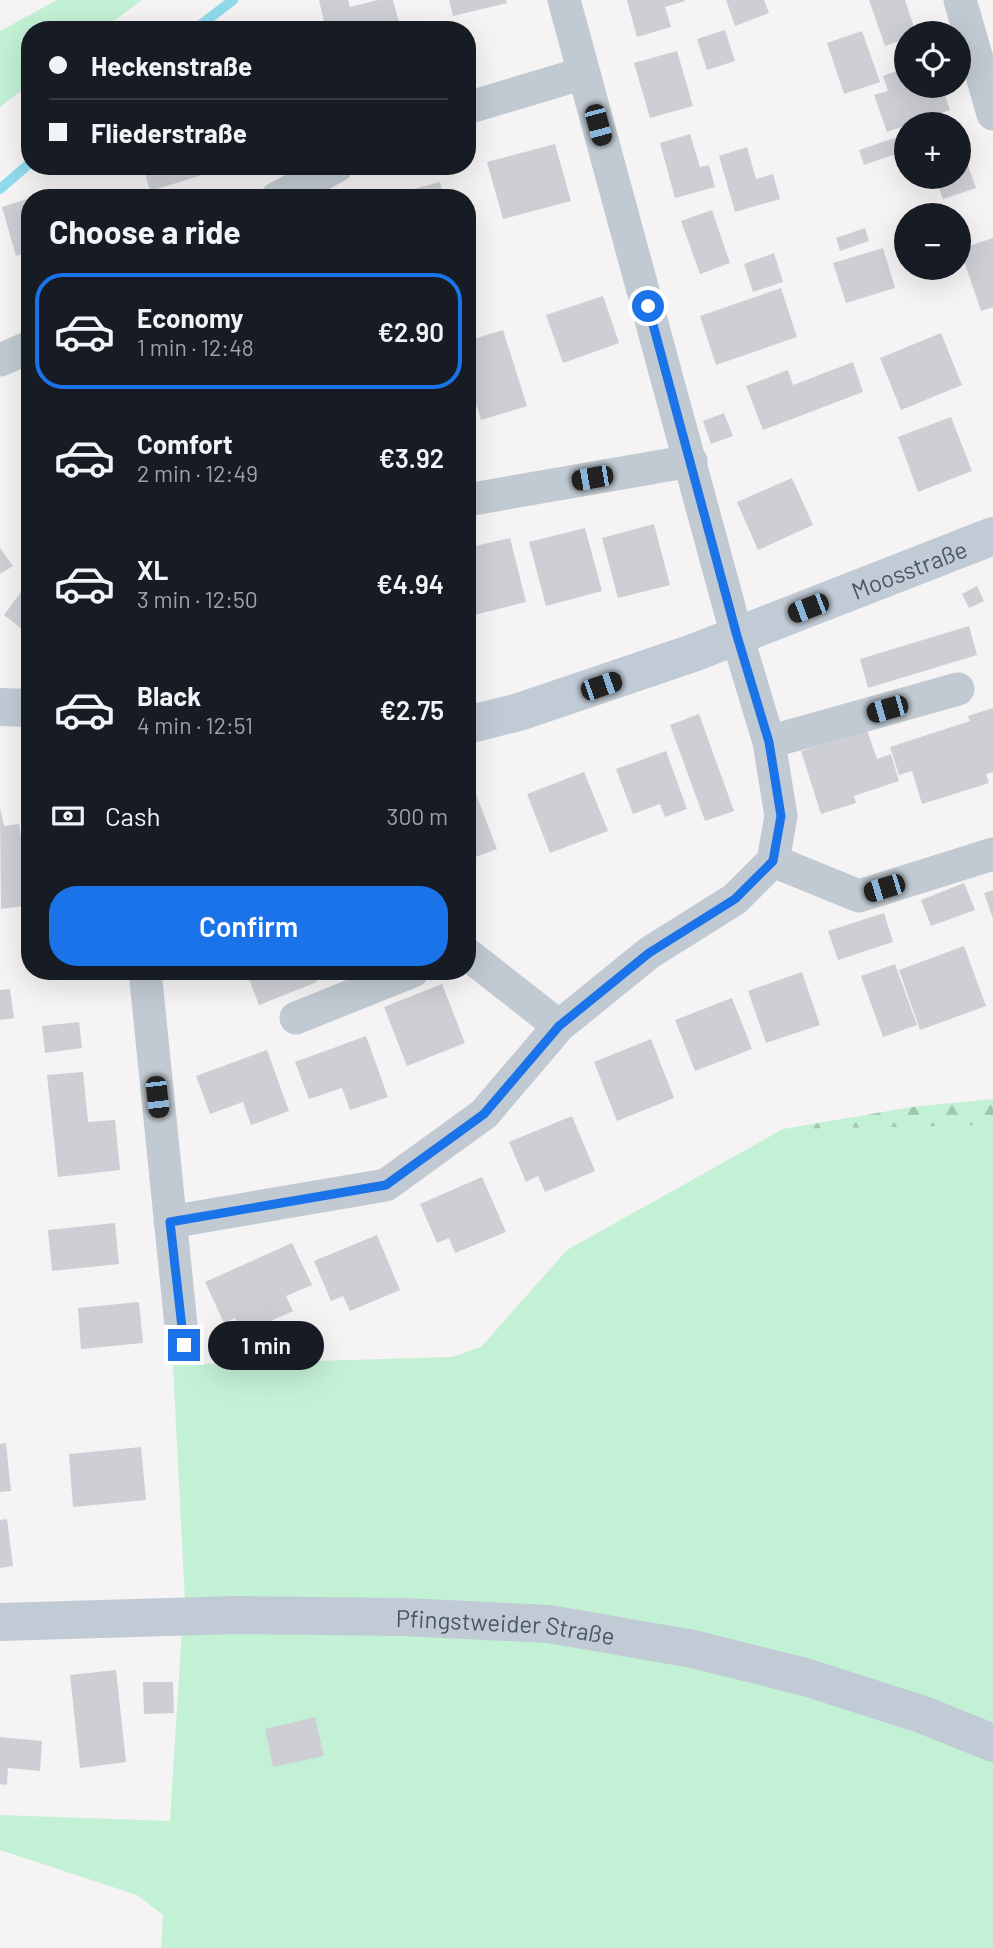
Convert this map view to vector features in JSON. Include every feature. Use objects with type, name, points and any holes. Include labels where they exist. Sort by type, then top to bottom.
[{"type":"street","points":[[170,1222],[386,1185],[484,1114],[559,1026],[649,953],[735,899],[773,861],[781,816],[769,742],[737,636],[564,0]]},
{"type":"street","points":[[960,0],[993,114]]},
{"type":"street","points":[[476,105],[584,73]]},
{"type":"street","points":[[294,189],[320,175]]},
{"type":"street","points":[[0,360],[21,351]]},
{"type":"street","points":[[476,498],[691,461]]},
{"type":"street","name":"Moosstraße","points":[[476,723],[601,686],[993,536]]},
{"type":"street","points":[[769,742],[958,689]]},
{"type":"street","points":[[0,707],[21,708]]},
{"type":"street","points":[[773,861],[859,896],[993,854]]},
{"type":"street","points":[[476,961],[559,1026]]},
{"type":"street","points":[[146,980],[184,1345]]},
{"type":"street","points":[[296,1018],[391,980]]},
{"type":"street","name":"Pfingstweider Straße","points":[[0,1622],[247,1615],[403,1616],[549,1624],[693,1649],[805,1677],[921,1714],[993,1743]]},
{"type":"green space","points":[[57,0],[142,0],[114,21],[21,21],[21,91],[0,107],[0,31]]},
{"type":"green space","points":[[993,1099],[993,1125],[783,1129],[912,1107]]},
{"type":"green space","points":[[993,1125],[993,1729],[792,1659],[185,1602],[173,1365],[452,1357],[481,1347],[567,1250],[783,1129]]},
{"type":"green space","points":[[182,1629],[519,1636],[631,1651],[791,1689],[993,1754],[993,1948],[161,1948],[163,1915],[137,1895],[0,1850],[0,1815],[170,1821]]},
{"type":"building","points":[[319,0],[348,0],[350,7],[378,0],[393,0],[399,21],[324,21]]},
{"type":"building","points":[[449,0],[506,0],[507,3],[453,16]]},
{"type":"building","points":[[627,0],[685,1],[665,7],[671,27],[637,37]]},
{"type":"building","points":[[726,0],[764,0],[769,13],[735,26]]},
{"type":"building","points":[[869,0],[905,0],[912,21],[894,21],[894,43],[885,46]]},
{"type":"building","points":[[725,30],[735,61],[707,70],[697,39]]},
{"type":"building","points":[[862,31],[880,82],[844,94],[827,43]]},
{"type":"building","points":[[677,51],[693,106],[650,118],[634,63]]},
{"type":"building","points":[[894,72],[894,98],[946,98],[950,110],[894,112],[894,130],[887,132],[874,95],[888,91],[883,76]]},
{"type":"building","points":[[690,134],[700,167],[709,165],[715,187],[675,198],[660,143]]},
{"type":"building","points":[[894,138],[894,155],[864,165],[859,150]]},
{"type":"building","points":[[555,144],[571,201],[503,219],[487,162]]},
{"type":"building","points":[[747,147],[756,179],[773,174],[780,199],[735,212],[719,156]]},
{"type":"building","points":[[971,174],[976,188],[943,199],[939,189],[971,189]]},
{"type":"building","points":[[146,175],[202,175],[157,189],[149,189]]},
{"type":"building","points":[[440,182],[442,189],[414,189]]},
{"type":"building","points":[[21,201],[21,254],[16,256],[2,207]]},
{"type":"building","points":[[712,210],[730,263],[700,274],[681,221]]},
{"type":"building","points":[[865,228],[869,241],[840,251],[836,238]]},
{"type":"building","points":[[993,238],[993,307],[981,311],[970,280],[971,245]]},
{"type":"building","points":[[883,248],[895,288],[846,303],[833,263]]},
{"type":"building","points":[[774,253],[783,282],[753,292],[744,264]]},
{"type":"building","points":[[781,288],[797,337],[716,365],[700,316]]},
{"type":"building","points":[[603,296],[619,343],[563,363],[546,315]]},
{"type":"building","points":[[503,330],[527,406],[481,420],[476,403],[476,338]]},
{"type":"building","points":[[941,333],[962,385],[901,410],[880,358]]},
{"type":"building","points":[[853,362],[863,392],[763,430],[746,386],[788,370],[793,385]]},
{"type":"building","points":[[724,413],[733,436],[711,444],[703,421]]},
{"type":"building","points":[[951,417],[972,471],[918,492],[898,437]]},
{"type":"building","points":[[792,478],[813,525],[758,550],[737,502]]},
{"type":"building","points":[[654,524],[670,585],[618,598],[602,538]]},
{"type":"building","points":[[585,528],[602,591],[546,606],[529,542]]},
{"type":"building","points":[[510,538],[526,602],[476,614],[476,546]]},
{"type":"building","points":[[0,548],[13,566],[0,574]]},
{"type":"building","points":[[977,586],[984,601],[969,608],[962,594]]},
{"type":"building","points":[[21,592],[21,628],[4,615]]},
{"type":"building","points":[[969,626],[977,655],[868,688],[860,659]]},
{"type":"building","points":[[993,708],[993,772],[986,774],[989,783],[922,804],[912,771],[899,775],[890,747],[970,721],[968,716]]},
{"type":"building","points":[[699,714],[734,811],[705,821],[670,725]]},
{"type":"building","points":[[867,730],[877,759],[891,754],[899,781],[854,796],[856,803],[821,814],[801,751]]},
{"type":"building","points":[[666,751],[687,809],[665,817],[660,804],[633,814],[616,769]]},
{"type":"building","points":[[584,772],[608,831],[550,853],[527,794]]},
{"type":"building","points":[[476,794],[497,849],[476,857]]},
{"type":"building","points":[[0,808],[4,826],[19,824],[21,839],[21,906],[1,909]]},
{"type":"building","points":[[964,883],[975,910],[931,926],[921,900]]},
{"type":"building","points":[[993,890],[993,919],[984,893]]},
{"type":"building","points":[[884,913],[893,942],[838,960],[828,931]]},
{"type":"building","points":[[964,946],[986,1006],[920,1030],[899,970]]},
{"type":"building","points":[[895,964],[917,1025],[883,1037],[861,976]]},
{"type":"building","points":[[802,972],[820,1025],[766,1043],[748,991]]},
{"type":"building","points":[[249,980],[317,982],[259,1005]]},
{"type":"building","points":[[442,984],[465,1043],[407,1066],[384,1007]]},
{"type":"building","points":[[10,989],[14,1018],[0,1020],[0,990]]},
{"type":"building","points":[[732,998],[752,1049],[695,1071],[675,1020]]},
{"type":"building","points":[[79,1022],[82,1048],[45,1053],[42,1026]]},
{"type":"building","points":[[366,1036],[388,1097],[350,1110],[342,1088],[309,1099],[295,1062]]},
{"type":"building","points":[[651,1039],[674,1098],[617,1121],[594,1062]]},
{"type":"building","points":[[267,1050],[289,1111],[251,1125],[243,1102],[210,1114],[196,1076]]},
{"type":"building","points":[[83,1072],[88,1122],[115,1120],[120,1170],[58,1177],[47,1075]]},
{"type":"building","points":[[572,1116],[595,1171],[545,1192],[538,1176],[526,1182],[509,1142]]},
{"type":"building","points":[[482,1177],[506,1232],[455,1253],[449,1238],[437,1243],[420,1204]]},
{"type":"building","points":[[115,1223],[119,1264],[52,1271],[48,1230]]},
{"type":"building","points":[[377,1235],[400,1290],[350,1311],[343,1296],[331,1301],[314,1261]]},
{"type":"building","points":[[292,1243],[312,1285],[286,1296],[293,1311],[242,1334],[235,1318],[224,1323],[205,1282]]},
{"type":"building","points":[[139,1302],[143,1343],[81,1349],[78,1308]]},
{"type":"building","points":[[6,1443],[11,1491],[0,1492],[0,1444]]},
{"type":"building","points":[[141,1447],[146,1500],[73,1507],[69,1454]]},
{"type":"building","points":[[7,1519],[13,1566],[0,1568],[0,1520]]},
{"type":"building","points":[[116,1670],[126,1762],[80,1768],[70,1675]]},
{"type":"building","points":[[143,1682],[173,1682],[174,1713],[144,1714]]},
{"type":"building","points":[[315,1717],[324,1756],[273,1767],[265,1729]]},
{"type":"building","points":[[0,1737],[42,1741],[40,1771],[8,1768],[7,1785],[0,1784]]},
{"type":"waterway","points":[[206,21],[233,0]]},
{"type":"waterway","points":[[0,189],[21,171]]},
{"type":"route","points":[[184,1345],[170,1222],[386,1185],[484,1114],[559,1026],[649,953],[735,899],[773,861],[781,816],[769,742],[737,636],[648,306]]}]
